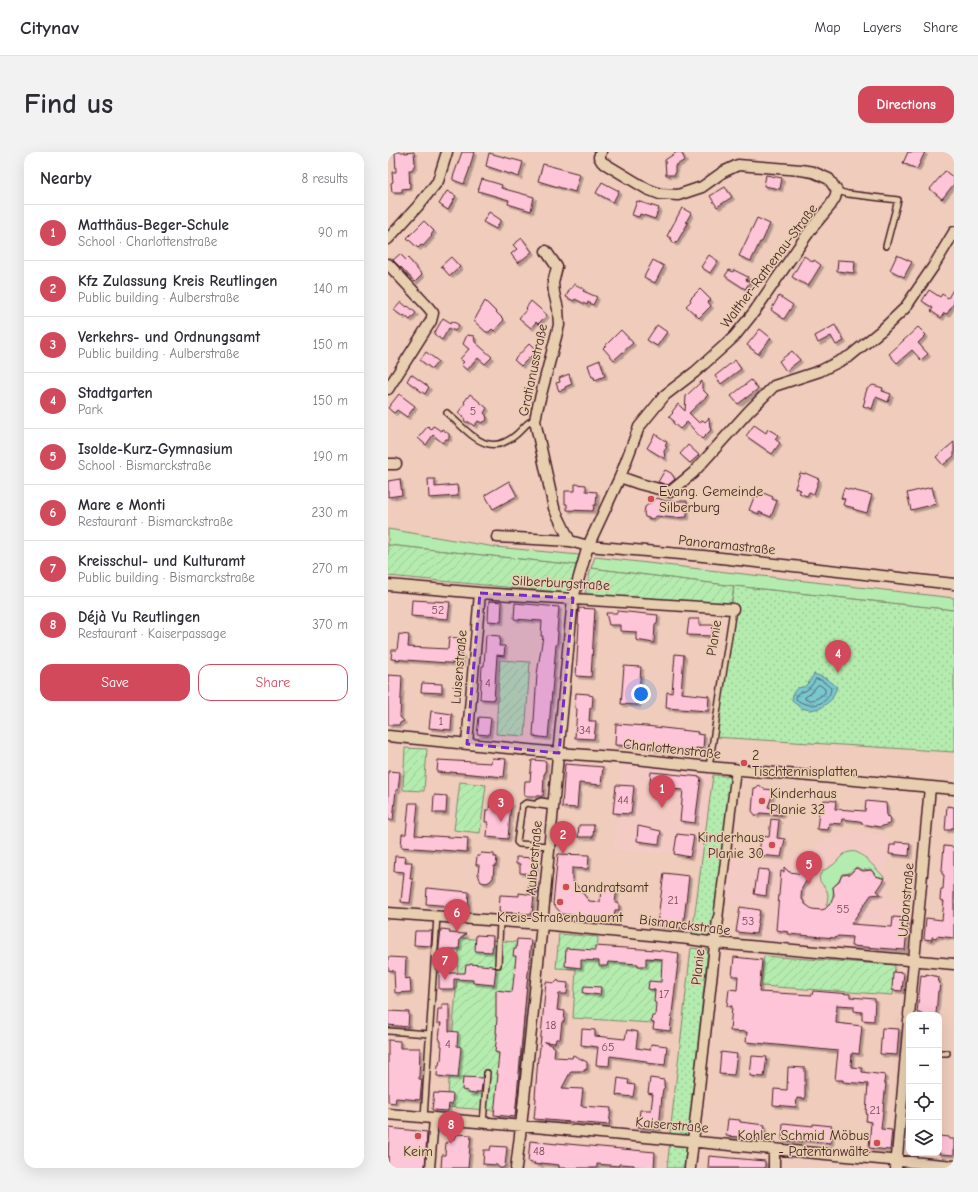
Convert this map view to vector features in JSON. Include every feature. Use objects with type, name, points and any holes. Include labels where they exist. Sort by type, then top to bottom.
[{"type":"street","points":[[388,239],[438,181],[448,152]]},
{"type":"street","points":[[601,153],[600,160],[602,162],[647,189],[660,194],[678,195],[702,187],[723,172],[738,165],[813,172],[829,179],[837,191]]},
{"type":"street","name":"Walther-Rathenau-Straße","points":[[573,598],[588,546],[620,477],[639,427],[665,395],[734,337],[754,312],[811,230],[830,206],[837,191]]},
{"type":"street","points":[[620,477],[670,492],[693,473],[748,412],[774,386],[820,371],[850,356],[883,329],[905,308],[933,267],[954,232]]},
{"type":"street","name":"Gratianusstraße","points":[[546,251],[557,267],[554,293],[558,309],[559,325],[535,421],[554,508],[570,541]]},
{"type":"street","points":[[388,264],[432,313],[431,321],[388,389]]},
{"type":"street","name":"Panoramastraße","points":[[497,537],[570,541],[588,546],[703,556],[954,584]]},
{"type":"street","name":"Silberburgstraße","points":[[388,585],[480,593],[733,609]]},
{"type":"street","name":"Luisenstraße","points":[[467,744],[480,593]]},
{"type":"street","name":"Aulberstraße","points":[[516,1168],[550,846],[573,598]]},
{"type":"street","name":"Charlottenstraße","points":[[388,736],[954,789]]},
{"type":"street","name":"Planie","points":[[690,1168],[736,769]]},
{"type":"street","name":"Urbanstraße","points":[[909,1012],[930,787]]},
{"type":"street","name":"Bismarckstraße","points":[[388,913],[542,924],[715,943],[954,964]]},
{"type":"street","points":[[896,1164],[906,1070]]},
{"type":"street","name":"Kaiserstraße","points":[[388,1114],[521,1127],[693,1141],[896,1164],[954,1166]]},
{"type":"street","points":[[429,1118],[430,1168]]},
{"type":"street","points":[[774,1150],[774,1168]]},
{"type":"lane","points":[[837,191],[848,194],[898,200],[886,246]]},
{"type":"lane","points":[[447,413],[478,439],[488,445],[495,446],[504,444],[516,436],[528,423],[535,421]]},
{"type":"lane","name":"Planie","points":[[709,767],[733,609]]},
{"type":"lane","points":[[550,846],[519,844],[517,842],[522,806],[526,803],[553,805]]},
{"type":"lane","points":[[429,1118],[429,1034],[437,916]]},
{"type":"lane","points":[[498,965],[500,921]]},
{"type":"lane","points":[[388,1031],[429,1034]]},
{"type":"lane","points":[[942,1053],[947,1053]]},
{"type":"lane","points":[[483,1123],[487,1073]]},
{"type":"highlighted area","points":[[480,593],[573,598],[559,753],[467,744]]},
{"type":"shaded area","points":[[622,759],[712,766],[702,856],[613,850]]},
{"type":"shaded area","points":[[846,831],[890,835],[886,872],[890,872],[887,897],[912,900],[908,950],[906,952],[761,940],[765,908],[727,903],[732,857],[781,862]]},
{"type":"green space","points":[[388,529],[495,547],[579,555],[576,565],[388,545]]},
{"type":"green space","points":[[388,545],[576,565],[569,593],[388,576]]},
{"type":"green space","points":[[595,557],[954,598],[954,610],[734,586],[591,568]]},
{"type":"green space","points":[[591,568],[734,586],[731,605],[585,594]]},
{"type":"green space","points":[[734,586],[954,610],[954,752],[714,737]]},
{"type":"green space","points":[[500,660],[530,662],[525,736],[496,734]]},
{"type":"green space","points":[[405,748],[427,749],[424,791],[403,790]]},
{"type":"green space","points":[[713,775],[734,777],[712,936],[692,935]]},
{"type":"green space","points":[[460,782],[486,785],[480,833],[454,830]]},
{"type":"green space","points":[[849,852],[855,852],[863,856],[885,878],[876,876],[871,869],[863,870],[856,867],[849,873],[842,874],[839,881],[833,887],[832,900],[826,906],[828,893],[819,878],[820,875],[823,871]]},
{"type":"green space","points":[[559,934],[598,937],[597,956],[672,960],[668,1024],[573,1018],[576,969],[556,968]]},
{"type":"green space","points":[[460,938],[530,943],[517,1112],[447,1107]]},
{"type":"green space","points":[[691,948],[708,950],[688,1136],[670,1134]]},
{"type":"green space","points":[[764,956],[895,965],[893,995],[761,986]]},
{"type":"green space","points":[[670,1141],[687,1143],[684,1168],[667,1168]]},
{"type":"water","points":[[814,674],[827,679],[837,687],[832,699],[821,708],[810,710],[801,708],[792,701],[793,693],[797,688],[804,687]]},
{"type":"building","points":[[395,152],[414,152],[415,164],[412,170],[409,170],[410,188],[402,189],[402,192],[392,192],[392,172],[396,172]]},
{"type":"building","points":[[462,152],[474,152],[464,184],[453,180]]},
{"type":"building","points":[[677,152],[681,152],[685,160],[675,166],[675,175],[666,175],[665,160]]},
{"type":"building","points":[[908,152],[925,152],[917,169],[903,163]]},
{"type":"building","points":[[489,153],[523,162],[519,177],[486,166]]},
{"type":"building","points":[[543,164],[580,174],[575,192],[538,181]]},
{"type":"building","points":[[945,171],[954,178],[954,184],[942,199],[930,189]]},
{"type":"building","points":[[766,175],[782,178],[780,189],[764,186]]},
{"type":"building","points":[[482,179],[502,185],[501,188],[534,197],[531,211],[508,204],[509,200],[478,191]]},
{"type":"building","points":[[602,182],[619,191],[613,202],[596,193]]},
{"type":"building","points":[[725,187],[732,197],[717,207],[710,196]]},
{"type":"building","points":[[447,191],[456,196],[448,210],[439,204]]},
{"type":"building","points":[[637,201],[659,208],[655,219],[640,214],[639,217],[632,215]]},
{"type":"building","points":[[682,208],[691,213],[686,222],[688,223],[677,242],[673,243],[671,238],[667,236]]},
{"type":"building","points":[[489,212],[501,220],[496,229],[483,222]]},
{"type":"building","points":[[757,218],[770,224],[751,261],[739,256]]},
{"type":"building","points":[[424,221],[434,231],[431,235],[432,236],[423,246],[421,245],[418,248],[407,238]]},
{"type":"building","points":[[522,238],[532,252],[518,263],[511,254],[517,249],[513,245]]},
{"type":"building","points":[[400,254],[406,260],[408,258],[422,275],[415,282],[393,260]]},
{"type":"building","points":[[709,255],[718,261],[710,273],[701,267]]},
{"type":"building","points":[[897,255],[912,262],[904,277],[890,270]]},
{"type":"building","points":[[804,256],[821,265],[808,286],[792,277]]},
{"type":"building","points":[[451,257],[460,267],[450,276],[441,266]]},
{"type":"building","points":[[653,260],[664,266],[655,283],[644,277]]},
{"type":"building","points":[[838,260],[855,261],[854,273],[837,271]]},
{"type":"building","points":[[729,270],[733,272],[734,270],[748,277],[746,280],[750,282],[745,289],[725,276]]},
{"type":"building","points":[[574,284],[584,289],[583,291],[597,297],[593,305],[588,302],[587,305],[575,299],[574,301],[566,297],[570,288],[571,289]]},
{"type":"building","points":[[954,288],[954,303],[947,314],[944,313],[941,318],[931,311],[933,308],[922,301],[929,290],[940,297],[942,294],[948,298]]},
{"type":"building","points":[[700,289],[711,300],[708,302],[711,306],[699,318],[686,306],[691,301],[690,299]]},
{"type":"building","points":[[779,296],[793,305],[784,319],[771,310]]},
{"type":"building","points":[[485,301],[504,320],[494,331],[492,329],[489,332],[486,332],[474,321]]},
{"type":"building","points":[[531,301],[547,315],[538,324],[536,322],[531,328],[519,318],[527,309],[526,308]]},
{"type":"building","points":[[401,302],[416,313],[410,320],[394,310]]},
{"type":"building","points":[[443,318],[451,323],[452,321],[459,325],[455,331],[449,328],[442,340],[434,334]]},
{"type":"building","points":[[657,325],[667,332],[657,346],[647,340]]},
{"type":"building","points":[[835,325],[844,341],[836,345],[831,336],[818,343],[815,336]]},
{"type":"building","points":[[918,327],[926,335],[918,343],[928,354],[921,360],[912,350],[897,363],[889,354]]},
{"type":"building","points":[[760,329],[771,338],[758,354],[747,345]]},
{"type":"building","points":[[621,330],[633,343],[614,360],[603,348]]},
{"type":"building","points":[[467,335],[474,336],[475,342],[492,357],[485,364],[478,358],[467,370],[461,365],[464,362],[460,359],[469,349],[463,344]]},
{"type":"building","points":[[530,343],[537,350],[521,366],[514,360]]},
{"type":"building","points":[[792,351],[800,360],[786,371],[779,361]]},
{"type":"building","points":[[426,352],[438,361],[432,369],[420,360]]},
{"type":"building","points":[[600,360],[605,376],[595,380],[594,377],[592,377],[588,365]]},
{"type":"building","points":[[735,360],[741,369],[721,384],[715,376]]},
{"type":"building","points":[[411,374],[429,387],[425,394],[407,381]]},
{"type":"building","points":[[569,374],[572,384],[559,391],[556,383],[560,382],[559,378]]},
{"type":"building","points":[[751,380],[758,389],[738,404],[731,396]]},
{"type":"building","points":[[702,381],[702,389],[708,395],[689,413],[699,423],[703,420],[705,422],[709,418],[711,430],[702,439],[687,422],[680,429],[669,417],[678,404],[685,411],[686,396]]},
{"type":"building","points":[[873,385],[883,388],[882,391],[891,394],[888,402],[876,397],[872,409],[863,406],[867,389]]},
{"type":"building","points":[[399,394],[415,406],[407,417],[397,410],[394,413],[388,408]]},
{"type":"building","points":[[470,394],[487,408],[484,413],[487,420],[482,423],[478,421],[474,426],[469,422],[465,422],[464,418],[458,413]]},
{"type":"building","points":[[754,425],[766,433],[768,429],[778,435],[775,439],[780,443],[772,454],[746,436]]},
{"type":"building","points":[[428,426],[431,429],[433,426],[441,431],[442,429],[449,434],[449,439],[446,439],[443,443],[433,435],[426,445],[418,438]]},
{"type":"building","points":[[655,434],[667,442],[665,446],[667,447],[664,451],[665,459],[647,448]]},
{"type":"building","points":[[954,442],[954,456],[943,465],[936,457]]},
{"type":"building","points":[[688,445],[699,455],[690,463],[680,454]]},
{"type":"building","points":[[665,470],[671,473],[675,479],[668,485],[658,482]]},
{"type":"building","points":[[800,473],[805,473],[819,479],[814,494],[809,492],[807,496],[799,493],[801,490],[795,488]]},
{"type":"building","points":[[400,479],[402,495],[388,497],[388,481]]},
{"type":"building","points":[[428,479],[435,479],[435,487],[457,485],[458,496],[429,498]]},
{"type":"building","points":[[509,481],[517,496],[493,509],[485,495]]},
{"type":"building","points":[[575,484],[586,485],[586,491],[597,492],[596,505],[594,505],[593,511],[567,510],[567,504],[565,504],[565,491],[575,491]]},
{"type":"building","points":[[932,487],[936,504],[911,510],[907,493]]},
{"type":"building","points":[[844,488],[872,495],[867,513],[843,505],[845,499],[841,498]]},
{"type":"building","points":[[761,492],[773,497],[772,499],[777,501],[771,517],[749,510],[755,495],[758,497]]},
{"type":"building","points":[[657,498],[666,501],[687,501],[687,517],[674,518],[657,516],[652,519],[645,517],[645,507]]},
{"type":"building","points":[[412,600],[450,602],[448,619],[411,616]]},
{"type":"building","points":[[489,601],[502,602],[501,622],[488,621]]},
{"type":"building","points":[[515,603],[559,607],[548,738],[533,736],[537,674],[543,636],[541,636],[542,621],[514,619]]},
{"type":"building","points":[[579,608],[595,609],[591,677],[576,676]]},
{"type":"building","points":[[617,611],[658,615],[657,624],[655,624],[654,643],[636,640],[636,632],[620,631],[620,625],[609,625],[606,613],[617,613]]},
{"type":"building","points":[[689,619],[699,619],[699,625],[713,625],[712,636],[687,635]]},
{"type":"building","points":[[399,634],[409,635],[408,647],[448,649],[449,637],[458,638],[457,654],[462,654],[462,664],[391,659],[392,650],[397,650]]},
{"type":"building","points":[[486,635],[500,636],[499,646],[505,646],[504,656],[497,655],[494,700],[480,699]]},
{"type":"building","points":[[675,654],[684,655],[681,693],[709,696],[708,711],[666,708],[667,692],[672,693]]},
{"type":"building","points":[[624,666],[641,667],[638,705],[621,704]]},
{"type":"building","points":[[388,675],[402,676],[400,717],[404,721],[399,725],[388,725]]},
{"type":"building","points":[[422,683],[442,684],[442,693],[421,692]]},
{"type":"building","points":[[576,693],[589,694],[593,696],[589,721],[596,721],[594,739],[575,738],[577,709],[575,708]]},
{"type":"building","points":[[431,711],[452,714],[451,730],[429,728]]},
{"type":"building","points":[[479,717],[491,718],[489,735],[477,734]]},
{"type":"building","points":[[616,724],[698,732],[697,734],[704,735],[703,749],[696,748],[695,751],[674,749],[674,751],[652,749],[653,747],[615,745]]},
{"type":"building","points":[[492,758],[506,759],[504,777],[437,772],[438,760],[491,763]]},
{"type":"building","points":[[532,760],[546,761],[543,796],[524,796],[525,781],[530,781]]},
{"type":"building","points":[[565,764],[603,767],[601,785],[579,783],[577,808],[562,807]]},
{"type":"building","points":[[388,771],[400,772],[398,790],[396,790],[393,820],[388,820]]},
{"type":"building","points":[[651,772],[701,777],[695,823],[680,821],[683,790],[658,788],[657,793],[649,793]]},
{"type":"building","points":[[616,785],[634,786],[631,814],[613,813]]},
{"type":"building","name":"Kinderhaus Planie 32","points":[[759,785],[764,789],[774,790],[768,807],[782,812],[782,815],[761,813],[756,816],[752,811],[754,788]]},
{"type":"building","points":[[434,795],[447,796],[446,813],[433,813]]},
{"type":"building","points":[[824,800],[836,801],[835,809],[865,811],[866,801],[886,803],[887,816],[890,817],[891,821],[889,824],[880,827],[862,824],[862,822],[859,821],[842,819],[841,824],[829,823],[828,830],[817,829],[819,811],[823,811]]},
{"type":"building","points":[[490,801],[511,803],[508,839],[487,837],[488,822],[485,822],[486,810],[489,810]]},
{"type":"building","points":[[409,803],[418,803],[415,835],[468,838],[467,852],[401,847],[402,834],[406,834]]},
{"type":"building","points":[[947,806],[954,807],[954,828],[951,828],[951,830],[945,830]]},
{"type":"building","name":"Kinderhaus Planie 30","points":[[771,819],[779,820],[777,838],[785,839],[781,857],[759,855],[761,836],[769,837]]},
{"type":"building","points":[[579,825],[594,825],[593,837],[578,837]]},
{"type":"building","points":[[638,826],[661,831],[659,844],[637,841]]},
{"type":"building","points":[[677,834],[694,836],[690,857],[674,854]]},
{"type":"building","points":[[895,842],[910,843],[909,856],[889,854],[890,845],[895,845]]},
{"type":"building","points":[[944,846],[954,847],[954,938],[937,936],[936,938],[932,937],[932,940],[924,939],[926,918],[942,920],[944,901],[940,900],[941,889],[943,889],[944,875],[942,874],[942,870]]},
{"type":"building","points":[[481,853],[494,854],[494,857],[497,857],[496,866],[494,866],[493,878],[486,883],[481,882],[478,874],[479,865],[476,865],[477,856],[480,856]]},
{"type":"building","name":"Landratsamt","points":[[558,854],[589,855],[588,869],[572,868],[572,880],[589,901],[600,902],[601,886],[617,888],[615,903],[619,903],[619,910],[615,910],[614,919],[562,914],[553,904]]},
{"type":"building","points":[[395,856],[406,857],[405,862],[412,862],[410,879],[413,879],[410,903],[401,902],[404,872],[394,871]]},
{"type":"building","points":[[516,857],[536,858],[535,874],[520,873],[520,864],[516,864]]},
{"type":"building","points":[[784,867],[789,872],[804,874],[807,880],[802,888],[801,897],[805,904],[812,909],[825,909],[831,903],[834,895],[833,887],[839,882],[842,875],[850,874],[856,868],[863,871],[871,870],[876,876],[885,879],[877,891],[881,894],[871,895],[851,924],[892,927],[893,917],[908,918],[905,950],[851,946],[852,937],[838,936],[835,938],[788,934],[789,932],[776,930],[781,871],[784,872]]},
{"type":"building","points":[[758,869],[769,870],[766,896],[754,894]]},
{"type":"building","points":[[664,873],[689,876],[683,928],[657,925]]},
{"type":"building","points":[[529,882],[538,883],[537,892],[528,892]]},
{"type":"building","points":[[427,888],[469,892],[468,908],[426,904]]},
{"type":"building","points":[[519,893],[534,895],[532,914],[499,912],[500,895],[519,896]]},
{"type":"building","points":[[740,907],[760,910],[756,934],[736,932]]},
{"type":"building","points":[[441,929],[450,930],[449,933],[466,934],[460,939],[459,949],[448,949],[449,973],[465,973],[466,965],[470,964],[492,966],[496,968],[494,985],[473,983],[473,980],[454,979],[454,989],[439,989],[439,947]]},
{"type":"building","points":[[415,931],[432,931],[431,946],[414,945]]},
{"type":"building","points":[[476,935],[493,936],[492,952],[475,951]]},
{"type":"building","points":[[517,939],[531,940],[515,1117],[494,1115],[499,1053],[495,1052],[497,1033],[496,990],[512,992],[516,956],[513,956],[514,949],[516,949]]},
{"type":"building","points":[[595,946],[679,953],[670,1031],[653,1029],[654,1023],[651,1022],[652,1016],[655,1016],[656,1003],[654,1002],[655,990],[648,989],[649,981],[661,982],[662,959],[646,958],[646,966],[608,962],[607,966],[599,966],[599,961],[581,960],[581,968],[565,966],[566,948],[595,950]]},
{"type":"building","points":[[388,957],[406,958],[405,979],[410,978],[411,992],[395,993],[394,971],[388,970]]},
{"type":"building","points":[[734,957],[762,960],[759,992],[812,995],[813,991],[850,994],[850,997],[875,999],[874,1021],[862,1020],[862,1012],[854,1011],[854,1006],[837,1005],[836,1023],[862,1026],[859,1054],[852,1053],[851,1067],[862,1068],[862,1072],[885,1075],[884,1083],[886,1083],[881,1129],[892,1130],[890,1150],[869,1148],[871,1122],[866,1121],[868,1084],[835,1080],[838,1051],[746,1042],[747,1032],[730,1031],[732,1006],[727,1006],[729,989],[737,990],[738,976],[732,976]]},
{"type":"building","points":[[893,972],[904,973],[902,991],[892,990]]},
{"type":"building","points":[[926,974],[939,977],[938,982],[940,982],[936,1012],[917,1012],[921,975],[926,976]]},
{"type":"building","points":[[558,980],[559,982],[568,983],[567,994],[559,994],[557,1010],[565,1011],[564,1022],[562,1022],[560,1039],[556,1039],[555,1043],[544,1042],[555,1047],[554,1057],[572,1058],[573,1055],[587,1062],[587,1070],[571,1071],[562,1088],[583,1089],[581,1106],[611,1108],[609,1125],[534,1119],[538,1057],[546,982],[555,983]]},
{"type":"building","points":[[584,986],[601,987],[600,995],[583,993]]},
{"type":"building","points":[[442,1004],[449,1004],[449,1031],[458,1032],[457,1046],[461,1047],[458,1078],[437,1076],[438,1065],[440,1060],[441,1061],[442,1046],[439,1038],[441,1023],[437,1023],[438,1009],[442,1009]]},
{"type":"building","points":[[388,1011],[409,1012],[408,1027],[388,1025]]},
{"type":"building","points":[[882,1028],[899,1029],[897,1055],[880,1054]]},
{"type":"building","points":[[582,1029],[595,1030],[595,1036],[625,1039],[627,1030],[638,1032],[636,1048],[650,1050],[651,1044],[667,1046],[665,1065],[610,1056],[609,1066],[596,1065],[598,1047],[581,1045]]},
{"type":"building","points":[[388,1040],[400,1041],[400,1048],[420,1048],[419,1079],[422,1079],[420,1100],[396,1098],[395,1103],[388,1102]]},
{"type":"building","points":[[721,1052],[737,1054],[734,1075],[719,1074]]},
{"type":"building","points":[[752,1056],[767,1057],[764,1077],[750,1076]]},
{"type":"building","points":[[788,1067],[805,1068],[805,1099],[797,1098],[796,1107],[773,1105],[774,1089],[787,1090]]},
{"type":"building","points":[[463,1077],[483,1078],[481,1092],[477,1092],[476,1094],[468,1093],[468,1091],[462,1090]]},
{"type":"building","points":[[618,1078],[629,1080],[628,1084],[635,1085],[633,1097],[616,1095]]},
{"type":"building","points":[[650,1078],[664,1080],[665,1087],[662,1095],[659,1129],[638,1127],[640,1110],[651,1110],[653,1094],[648,1093]]},
{"type":"building","points":[[434,1093],[453,1094],[452,1105],[449,1104],[448,1111],[432,1110]]},
{"type":"building","points":[[728,1119],[765,1125],[763,1139],[726,1136]]},
{"type":"building","points":[[783,1123],[832,1126],[831,1143],[802,1140],[801,1142],[782,1140]]},
{"type":"building","points":[[389,1128],[427,1132],[425,1168],[388,1168]]},
{"type":"building","points":[[456,1134],[471,1135],[468,1168],[441,1168],[442,1155],[445,1155],[446,1143],[454,1139]]},
{"type":"building","points":[[942,1136],[954,1139],[954,1155],[942,1154]]},
{"type":"building","points":[[530,1141],[655,1152],[654,1168],[634,1167],[634,1165],[619,1164],[619,1166],[597,1164],[597,1168],[559,1168],[559,1165],[541,1163],[541,1165],[534,1164],[535,1163],[528,1162]]},
{"type":"building","points":[[491,1146],[507,1147],[505,1166],[503,1168],[499,1168],[497,1165],[483,1164],[484,1150],[490,1150]]},
{"type":"building","points":[[709,1156],[765,1161],[765,1168],[708,1168]]},
{"type":"place","name":"Evang. Gemeinde Silberburg","points":[[651,499]]},
{"type":"place","name":"Stadtgarten","points":[[838,673]]},
{"type":"place","name":"2 Tischtennisplatten","points":[[744,763]]},
{"type":"place","name":"Kinderhaus Planie 32","points":[[762,801]]},
{"type":"place","name":"Matthäus-Beger-Schule","points":[[662,808]]},
{"type":"place","name":"Verkehrs- und Ordnungsamt","points":[[501,822]]},
{"type":"place","name":"Kinderhaus Planie 30","points":[[772,845]]},
{"type":"place","name":"Kfz Zulassung Kreis Reutlingen","points":[[563,854]]},
{"type":"place","name":"Isolde-Kurz-Gymnasium","points":[[809,884]]},
{"type":"place","name":"Landratsamt","points":[[566,887]]},
{"type":"place","name":"Kreis-Straßenbauamt","points":[[560,902]]},
{"type":"place","name":"Mare e Monti","points":[[457,932]]},
{"type":"place","name":"Kreisschul- und Kulturamt","points":[[445,980]]},
{"type":"place","name":"Keim","points":[[418,1136]]},
{"type":"place","name":"Kohler Schmid Möbus - Patentanwälte","points":[[877,1143]]},
{"type":"place","name":"Déjà Vu Reutlingen","points":[[451,1144]]}]
